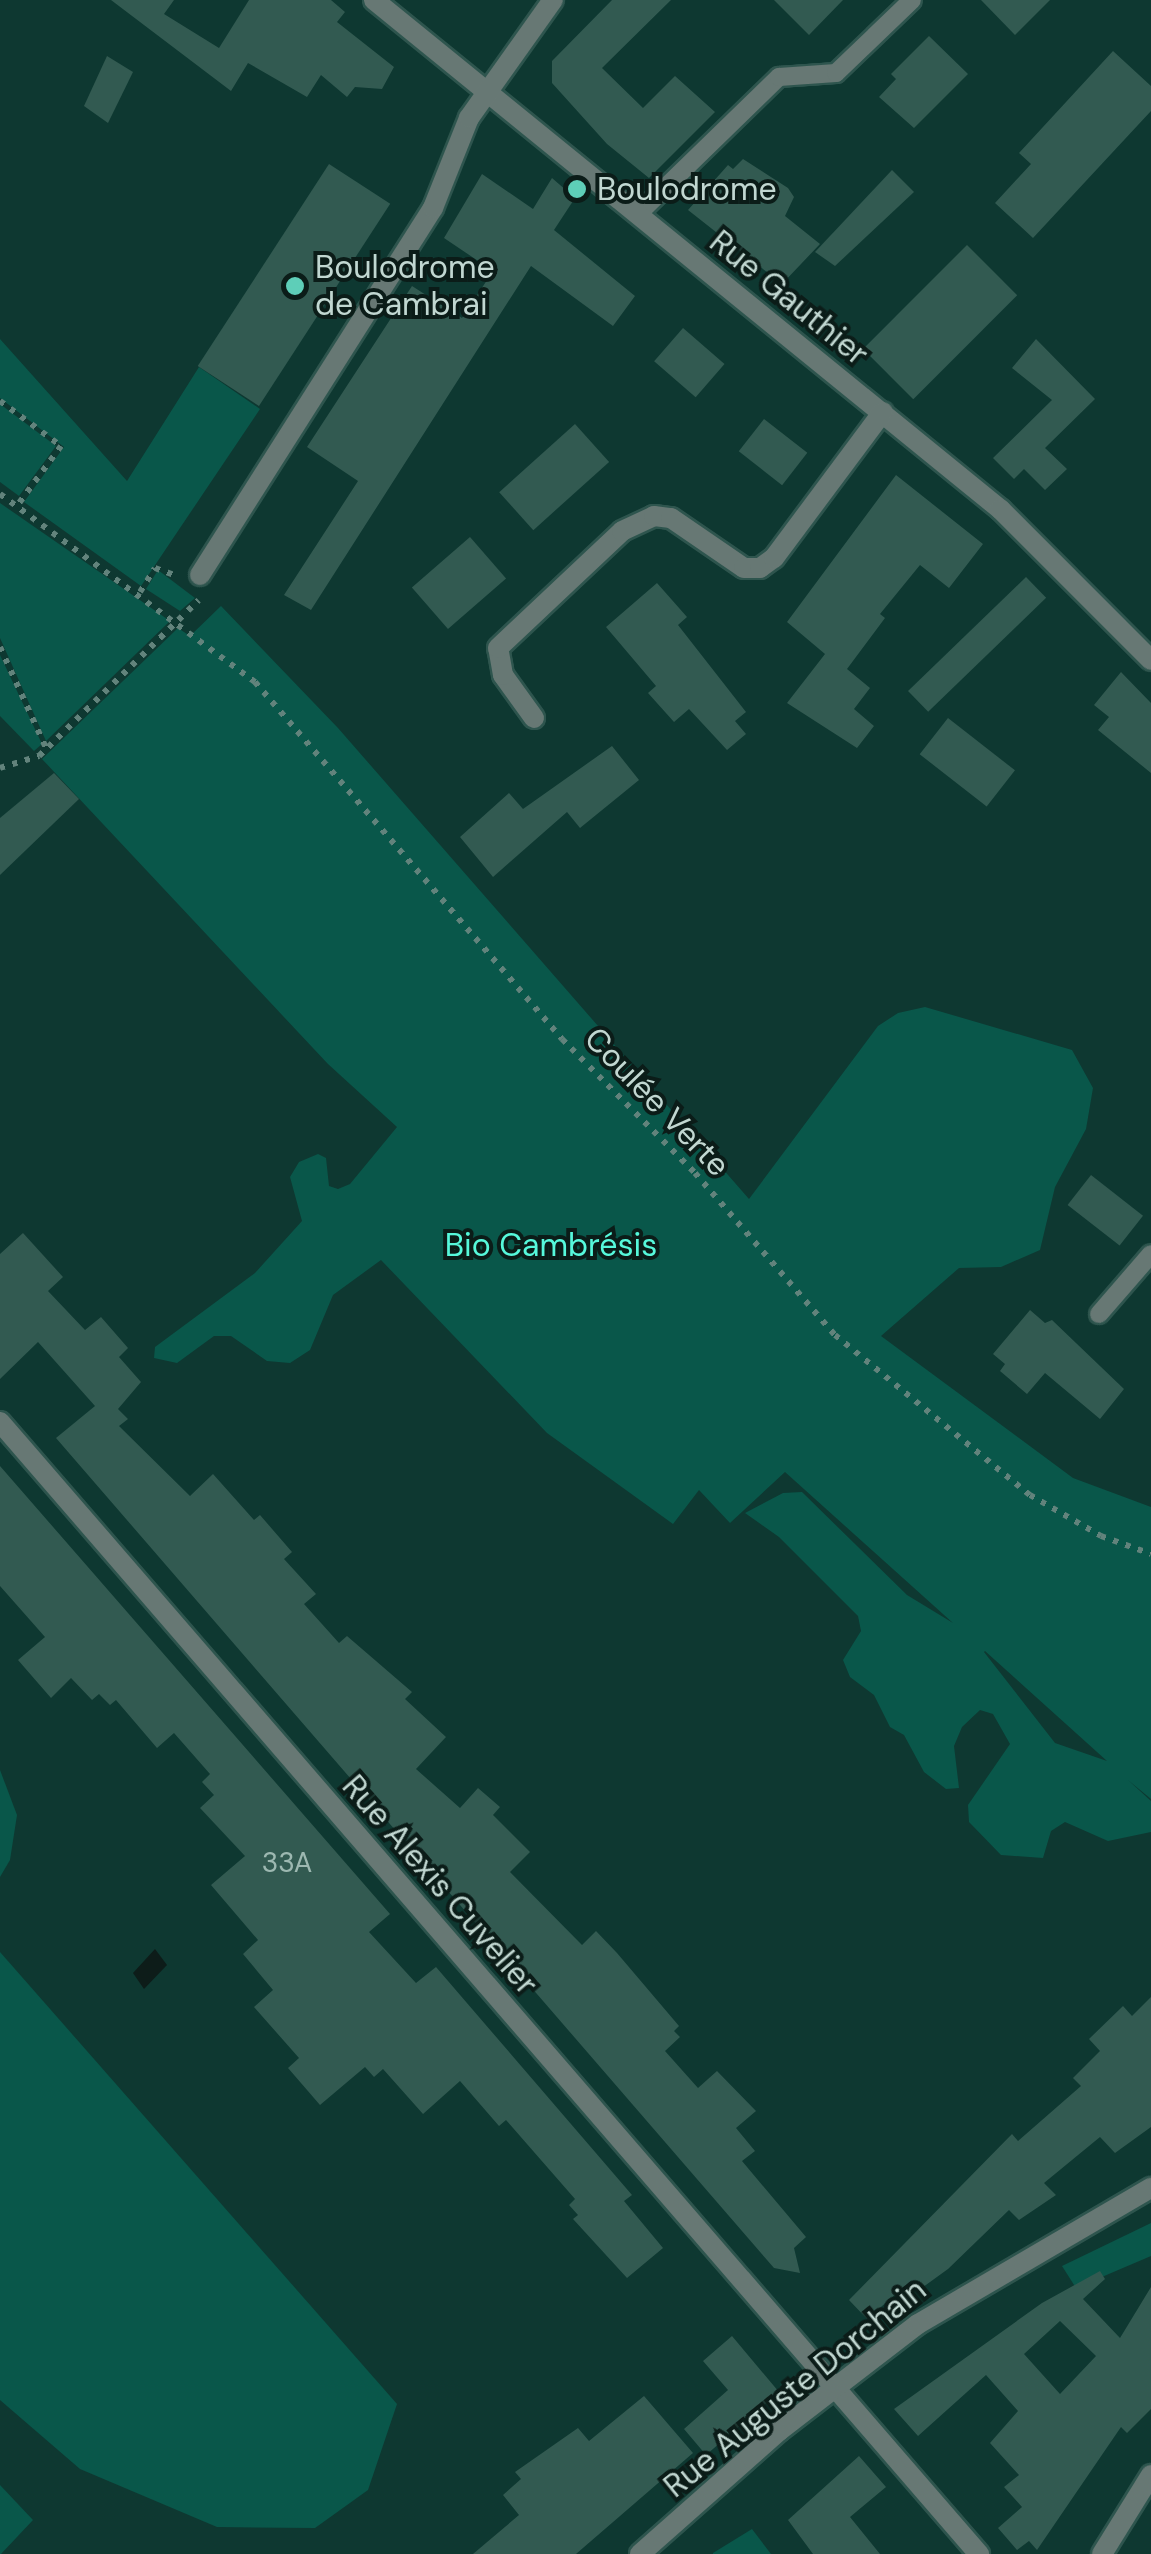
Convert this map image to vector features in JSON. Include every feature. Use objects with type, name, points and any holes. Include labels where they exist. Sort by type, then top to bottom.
[{"type":"street","name":"Rue Gauthier","points":[[374,0],[1001,510],[1151,660]]},
{"type":"street","points":[[200,575],[433,208],[445,166],[487,91],[553,0]]},
{"type":"street","points":[[534,718],[502,674],[498,648],[622,532],[654,516],[671,518],[728,559],[760,568],[774,558],[883,412]]},
{"type":"street","name":"Rue Alexis Cuvelier","points":[[0,1422],[979,2554]]},
{"type":"street","name":"Rue Auguste Dorchain","points":[[640,2554],[834,2386],[952,2300],[1151,2188]]},
{"type":"street","points":[[1102,2554],[1151,2475]]},
{"type":"lane","points":[[638,214],[779,76],[836,73],[912,0]]},
{"type":"lane","points":[[1098,1314],[1151,1254]]},
{"type":"path","points":[[0,401],[60,446],[17,506]]},
{"type":"path","name":"Coulée Verte","points":[[0,494],[179,620],[256,682],[562,1039],[695,1173],[800,1302],[1008,1479],[1077,1524],[1151,1554]]},
{"type":"path","points":[[0,768],[46,748],[179,620],[198,601],[200,575],[178,577],[156,568],[140,592]]},
{"type":"path","points":[[0,647],[46,748]]},
{"type":"green space","points":[[0,339],[127,481],[199,367],[260,409],[141,586],[24,502],[64,447],[0,398]]},
{"type":"green space","points":[[0,404],[56,446],[19,496],[0,482]]},
{"type":"green space","points":[[0,503],[170,621],[46,741],[0,638]]},
{"type":"green space","points":[[158,570],[195,598],[180,611],[146,589]]},
{"type":"green space","name":"Bio Cambrésis","points":[[221,606],[338,728],[749,1199],[878,1026],[898,1013],[925,1007],[1072,1050],[1093,1088],[1086,1129],[1055,1187],[1040,1250],[1001,1267],[959,1268],[881,1336],[1073,1478],[1151,1507],[1151,1799],[1128,1780],[1151,1801],[1151,1832],[1108,1841],[1065,1822],[1051,1831],[1043,1858],[1001,1855],[969,1822],[968,1805],[1010,1744],[993,1714],[980,1710],[962,1727],[954,1746],[959,1788],[946,1789],[924,1772],[904,1735],[890,1727],[874,1695],[850,1677],[843,1660],[861,1631],[858,1616],[779,1537],[745,1513],[783,1493],[802,1492],[907,1595],[953,1623],[785,1472],[730,1523],[699,1490],[673,1524],[547,1433],[381,1260],[333,1295],[310,1350],[290,1363],[267,1361],[231,1336],[214,1336],[177,1363],[154,1358],[155,1347],[255,1273],[302,1221],[290,1177],[299,1162],[318,1154],[326,1158],[329,1186],[338,1189],[350,1184],[397,1127],[328,1064],[42,759],[178,628],[190,636]],"holes":[[[985,1651],[1107,1761],[1055,1743]]]},
{"type":"green space","points":[[0,655],[42,744],[34,751],[0,716]]},
{"type":"green space","points":[[0,1770],[17,1815],[10,1860],[0,1877]]},
{"type":"green space","points":[[0,1952],[397,2404],[368,2490],[315,2528],[217,2527],[80,2469],[0,2400]]},
{"type":"green space","points":[[1151,2223],[1151,2256],[1076,2288],[1062,2266]]},
{"type":"green space","points":[[0,2485],[33,2520],[1,2554],[0,2554]]},
{"type":"green space","points":[[752,2529],[771,2554],[713,2554],[713,2553]]},
{"type":"shaded area","points":[[155,1949],[167,1965],[144,1989],[133,1973]]},
{"type":"building","points":[[111,0],[174,0],[164,14],[219,48],[249,0],[331,0],[345,12],[337,22],[394,67],[382,89],[355,87],[347,97],[321,75],[307,97],[248,63],[231,91]]},
{"type":"building","points":[[612,0],[671,0],[602,68],[643,108],[675,76],[715,112],[649,178],[607,144],[552,83],[552,61]]},
{"type":"building","points":[[774,0],[843,0],[809,35]]},
{"type":"building","points":[[981,0],[1050,0],[1015,35]]},
{"type":"building","points":[[929,36],[968,74],[914,128],[879,97],[896,79],[891,74]]},
{"type":"building","points":[[1113,51],[1151,86],[1151,111],[1033,238],[995,203],[1031,164],[1019,153]]},
{"type":"building","points":[[107,56],[133,72],[108,123],[84,106]]},
{"type":"building","points":[[743,159],[788,188],[794,197],[785,216],[820,244],[782,284],[688,210],[728,165],[733,169]]},
{"type":"building","name":"Boulodrome de Cambrai","points":[[329,164],[390,204],[259,406],[198,366]]},
{"type":"building","points":[[892,170],[914,192],[835,266],[815,252]]},
{"type":"building","points":[[482,174],[533,209],[552,178],[575,198],[554,230],[635,296],[613,326],[531,266],[311,610],[284,595],[358,481],[307,447],[412,286],[462,318],[493,271],[444,238]]},
{"type":"building","points":[[967,245],[1017,295],[913,399],[863,349]]},
{"type":"building","points":[[683,328],[725,364],[696,397],[654,361]]},
{"type":"building","points":[[1036,339],[1095,399],[1045,448],[1067,469],[1045,490],[1024,469],[1014,479],[993,458],[1052,400],[1012,368]]},
{"type":"building","points":[[764,419],[807,453],[782,485],[739,451]]},
{"type":"building","points":[[575,424],[609,462],[533,530],[499,492]]},
{"type":"building","points":[[896,475],[983,544],[949,588],[920,565],[880,614],[885,618],[847,669],[870,688],[854,709],[874,726],[857,748],[787,703],[825,654],[787,622]]},
{"type":"building","points":[[470,537],[506,579],[448,629],[412,588]]},
{"type":"building","points":[[1026,577],[1046,598],[928,712],[908,691]]},
{"type":"building","points":[[657,583],[687,617],[678,625],[746,712],[735,721],[746,734],[727,750],[689,709],[674,722],[648,693],[656,686],[606,627]]},
{"type":"building","points":[[1121,672],[1151,703],[1151,773],[1098,730],[1109,717],[1094,705]]},
{"type":"building","points":[[948,718],[1015,770],[987,807],[920,754]]},
{"type":"building","points":[[612,746],[639,780],[580,828],[567,812],[493,877],[460,837],[509,793],[523,809]]},
{"type":"building","points":[[54,773],[79,799],[0,875],[0,818]]},
{"type":"building","points":[[1091,1175],[1143,1216],[1120,1246],[1068,1205]]},
{"type":"building","points":[[23,1233],[63,1277],[48,1291],[85,1330],[101,1317],[128,1348],[119,1357],[141,1382],[118,1409],[128,1419],[119,1426],[190,1496],[213,1474],[254,1520],[260,1515],[292,1552],[284,1559],[316,1594],[304,1604],[339,1643],[347,1636],[412,1692],[405,1699],[446,1737],[416,1769],[460,1808],[478,1788],[500,1807],[493,1815],[530,1852],[510,1872],[582,1945],[596,1931],[617,1953],[679,2026],[674,2031],[680,2037],[665,2051],[698,2088],[717,2071],[756,2111],[736,2128],[755,2151],[742,2161],[806,2237],[794,2248],[800,2273],[774,2268],[56,1438],[95,1406],[38,1342],[0,1379],[0,1254]]},
{"type":"building","points":[[1030,1310],[1045,1323],[1052,1320],[1124,1389],[1100,1419],[1045,1373],[1027,1394],[1000,1371],[1005,1364],[993,1354]]},
{"type":"building","points":[[0,1466],[390,1914],[369,1932],[416,1983],[436,1967],[632,2195],[624,2201],[663,2248],[627,2278],[573,2219],[578,2215],[569,2205],[575,2199],[506,2120],[499,2126],[460,2081],[423,2114],[383,2069],[374,2077],[365,2067],[320,2105],[288,2068],[299,2058],[254,2007],[273,1990],[243,1954],[258,1940],[211,1885],[245,1856],[200,1808],[214,1795],[202,1782],[210,1774],[174,1733],[157,1748],[116,1700],[110,1705],[99,1694],[92,1700],[71,1678],[51,1698],[18,1660],[45,1637],[0,1586]]},
{"type":"building","points":[[1151,1997],[1151,2127],[1115,2153],[1100,2137],[1044,2183],[1056,2195],[1019,2220],[1009,2210],[948,2269],[919,2290],[911,2281],[867,2319],[849,2300],[1012,2134],[1018,2141],[1081,2086],[1073,2078],[1100,2051],[1089,2039],[1123,2006],[1132,2016]]},
{"type":"building","points":[[1100,2271],[1105,2279],[1083,2299],[1120,2338],[1151,2287],[1151,2409],[1127,2433],[1121,2427],[1037,2550],[1029,2541],[1017,2550],[998,2528],[1022,2507],[1004,2487],[1019,2475],[990,2443],[1018,2411],[986,2375],[918,2436],[894,2409],[1042,2303]],"holes":[[[1060,2321],[1096,2356],[1060,2394],[1024,2354]]]},
{"type":"building","points":[[732,2336],[779,2392],[706,2455],[684,2429],[728,2390],[703,2361]]},
{"type":"building","points":[[644,2396],[693,2453],[576,2554],[473,2554],[519,2515],[503,2495],[521,2479],[515,2472],[578,2428],[589,2441]]},
{"type":"building","points":[[859,2456],[886,2487],[850,2517],[880,2554],[813,2554],[788,2520]]},
{"type":"place","name":"Boulodrome","points":[[577,189]]},
{"type":"place","name":"Boulodrome de Cambrai","points":[[295,286]]}]
